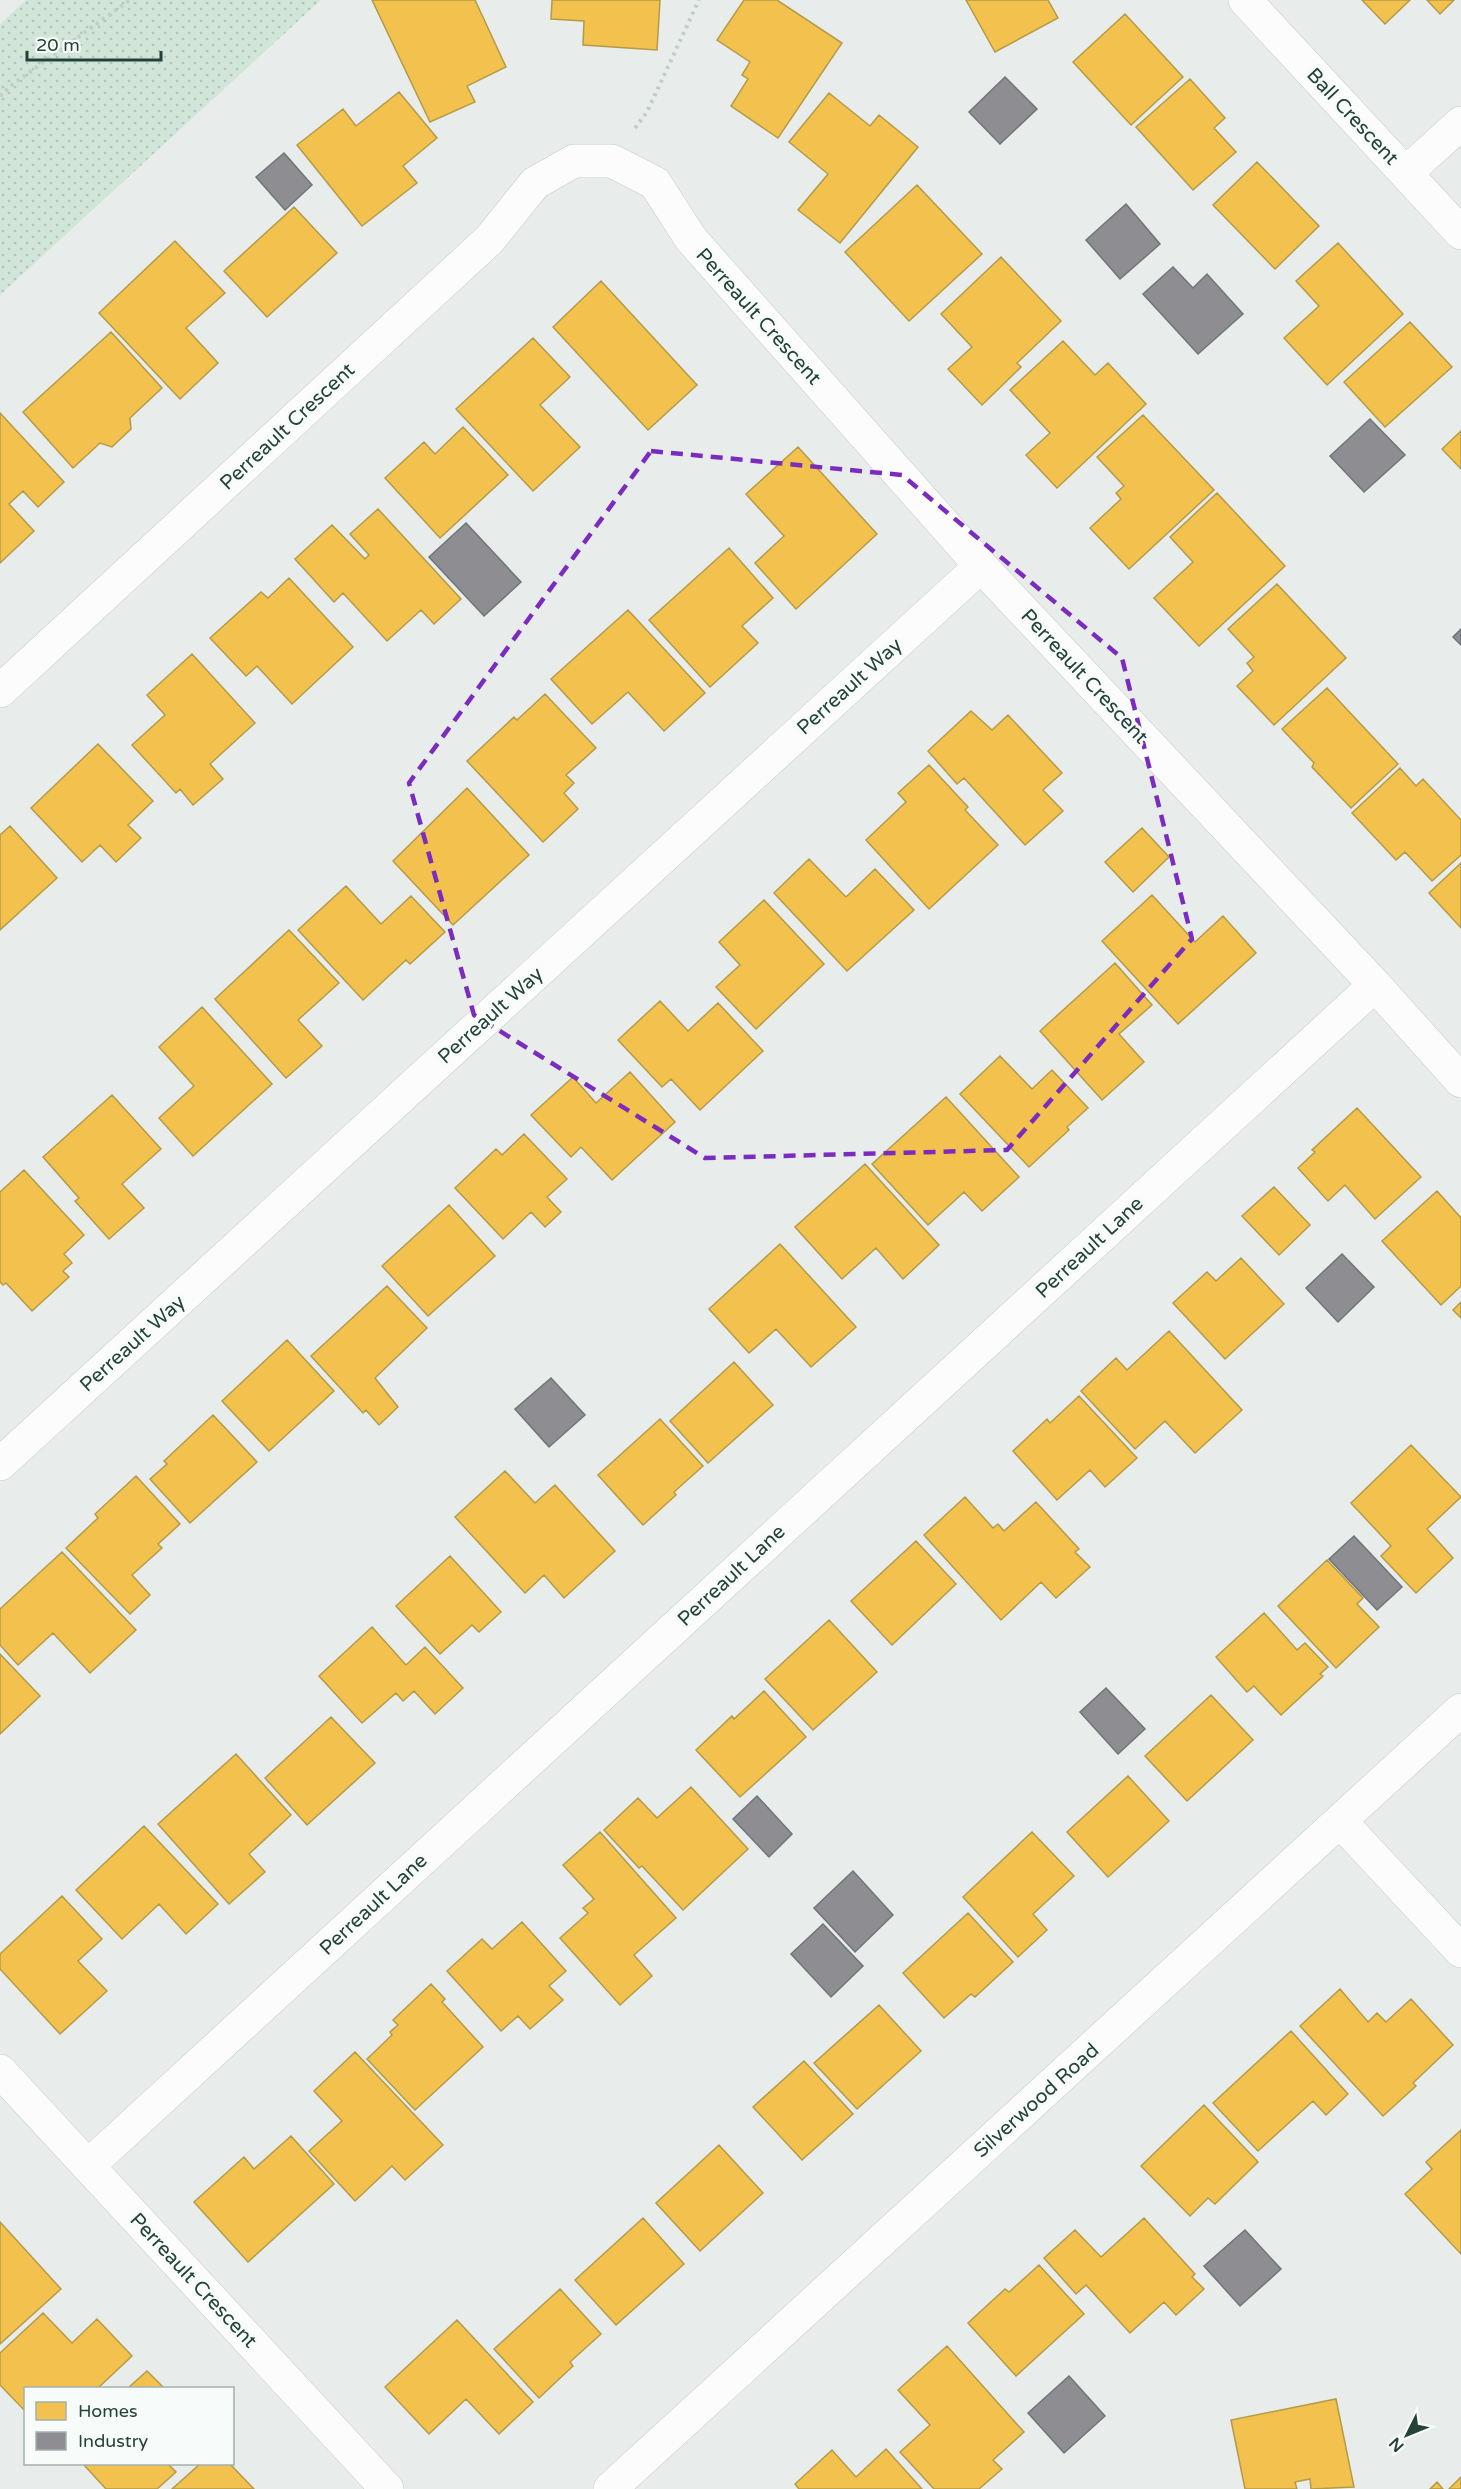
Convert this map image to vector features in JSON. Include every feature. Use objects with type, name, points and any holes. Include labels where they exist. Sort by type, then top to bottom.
[{"type":"street","name":"Ball Crescent","points":[[1245,0],[1461,233]]},
{"type":"street","points":[[1406,173],[1461,123]]},
{"type":"street","name":"Perreault Crescent","points":[[0,691],[489,240],[535,183],[574,161],[612,161],[655,183],[690,239],[981,566],[1375,985],[1461,1081]]},
{"type":"street","name":"Perreault Way","points":[[0,1464],[981,566]]},
{"type":"street","name":"Perreault Lane","points":[[88,2166],[1375,985]]},
{"type":"street","name":"Silverwood Road","points":[[610,2489],[1461,1710]]},
{"type":"street","points":[[1340,1821],[1461,1951]]},
{"type":"street","name":"Perreault Crescent","points":[[0,2071],[387,2489]]},
{"type":"path","points":[[0,96],[13,84],[130,0]]},
{"type":"path","points":[[646,112],[699,0]]},
{"type":"highlighted area","points":[[651,451],[902,475],[1122,658],[1192,939],[1007,1150],[705,1158],[474,1015],[409,783]]},
{"type":"green space","points":[[26,0],[321,0],[0,295],[0,24]]},
{"type":"building: Homes","points":[[372,0],[475,0],[506,67],[467,86],[475,102],[430,122]]},
{"type":"building: Homes","points":[[552,0],[660,0],[657,50],[583,45],[584,21],[551,19]]},
{"type":"building: Homes","points":[[744,0],[777,0],[842,43],[778,138],[731,106],[748,79],[742,75],[750,62],[717,40]]},
{"type":"building: Homes","points":[[966,0],[1048,0],[1058,18],[995,52]]},
{"type":"building: Homes","points":[[1362,0],[1410,0],[1385,24]]},
{"type":"building: Homes","points":[[1427,0],[1454,0],[1440,14]]},
{"type":"building: Homes","points":[[1125,14],[1183,77],[1131,125],[1073,62]]},
{"type":"building: Homes","points":[[1190,79],[1225,118],[1214,128],[1236,152],[1193,190],[1136,127]]},
{"type":"building: Homes","points":[[399,92],[437,138],[403,166],[417,183],[362,226],[297,145],[343,109],[356,126]]},
{"type":"building: Homes","points":[[829,93],[870,126],[879,115],[918,147],[840,243],[798,210],[828,174],[789,142]]},
{"type":"building: Homes","points":[[1257,162],[1319,226],[1275,269],[1213,205]]},
{"type":"building: Homes","points":[[917,185],[982,254],[909,321],[845,252]]},
{"type":"building: Homes","points":[[294,207],[337,253],[267,317],[224,271]]},
{"type":"building: Homes","points":[[175,241],[225,293],[186,328],[218,363],[180,399],[99,313]]},
{"type":"building: Homes","points":[[1338,243],[1403,314],[1327,385],[1284,338],[1319,306],[1296,281]]},
{"type":"building: Homes","points":[[1001,257],[1061,321],[1017,363],[1021,367],[982,405],[948,369],[972,347],[941,314]]},
{"type":"building: Homes","points":[[601,281],[697,385],[648,430],[553,327]]},
{"type":"building: Homes","points":[[1410,322],[1452,367],[1385,427],[1344,382]]},
{"type":"building: Homes","points":[[111,332],[162,388],[130,418],[131,429],[112,447],[100,443],[73,468],[23,412]]},
{"type":"building: Homes","points":[[533,338],[570,377],[540,405],[580,447],[533,491],[456,409]]},
{"type":"building: Homes","points":[[1063,341],[1095,375],[1108,363],[1146,404],[1057,488],[1026,455],[1050,433],[1010,390]]},
{"type":"building: Homes","points":[[0,413],[64,482],[38,507],[23,491],[9,504],[34,531],[0,563]]},
{"type":"building: Homes","points":[[1143,415],[1214,490],[1129,569],[1090,528],[1121,499],[1116,493],[1124,486],[1097,457]]},
{"type":"building: Homes","points":[[463,427],[508,475],[440,538],[385,478],[424,442],[435,454]]},
{"type":"building: Homes","points":[[1461,431],[1461,469],[1442,449]]},
{"type":"building: Homes","points":[[798,447],[877,534],[796,609],[755,563],[784,536],[746,494]]},
{"type":"building: Homes","points":[[1217,493],[1285,566],[1199,646],[1154,598],[1193,562],[1170,537]]},
{"type":"building: Homes","points":[[378,509],[461,599],[434,624],[421,610],[387,641],[343,593],[334,602],[295,559],[332,525],[365,559],[369,555],[350,534]]},
{"type":"building: Homes","points":[[729,548],[773,598],[742,626],[758,643],[710,687],[649,620]]},
{"type":"building: Homes","points":[[289,578],[353,647],[292,704],[257,666],[246,676],[210,638],[261,592],[268,598]]},
{"type":"building: Homes","points":[[1277,584],[1346,658],[1274,725],[1237,686],[1253,671],[1247,663],[1254,657],[1228,629]]},
{"type":"building: Homes","points":[[628,610],[705,693],[664,731],[628,692],[592,724],[551,679]]},
{"type":"building: Homes","points":[[192,654],[255,723],[210,764],[223,779],[193,805],[180,789],[176,793],[132,745],[165,715],[147,695]]},
{"type":"building: Homes","points":[[1327,688],[1398,764],[1351,808],[1312,767],[1314,763],[1282,729]]},
{"type":"building: Homes","points":[[545,694],[596,748],[566,775],[574,783],[564,793],[578,809],[543,842],[467,761],[514,717],[517,720]]},
{"type":"building: Homes","points":[[971,711],[992,730],[1008,715],[1062,773],[1043,790],[1063,811],[1025,845],[964,778],[957,784],[928,751]]},
{"type":"building: Homes","points":[[98,744],[153,801],[128,825],[141,838],[116,862],[100,845],[82,862],[31,808]]},
{"type":"building: Homes","points":[[929,765],[968,807],[965,810],[998,845],[929,909],[866,840],[906,802],[898,793]]},
{"type":"building: Homes","points":[[1400,768],[1416,786],[1423,779],[1461,820],[1461,855],[1432,881],[1405,852],[1396,860],[1352,813]]},
{"type":"building: Homes","points":[[467,788],[529,855],[453,925],[393,861]]},
{"type":"building: Homes","points":[[10,826],[57,878],[0,930],[0,835]]},
{"type":"building: Homes","points":[[1142,828],[1169,857],[1133,892],[1105,862]]},
{"type":"building: Homes","points":[[809,859],[846,897],[875,869],[914,910],[847,971],[774,893]]},
{"type":"building: Homes","points":[[1461,863],[1461,928],[1429,893]]},
{"type":"building: Homes","points":[[346,886],[381,924],[411,896],[445,932],[410,964],[406,960],[363,1000],[298,930]]},
{"type":"building: Homes","points":[[1152,895],[1195,942],[1223,916],[1256,953],[1178,1024],[1102,941]]},
{"type":"building: Homes","points":[[764,900],[824,964],[756,1029],[716,987],[740,965],[719,942]]},
{"type":"building: Homes","points":[[289,930],[339,983],[298,1020],[322,1046],[286,1078],[215,999]]},
{"type":"building: Homes","points":[[1115,963],[1152,1005],[1119,1034],[1144,1062],[1102,1100],[1040,1031]]},
{"type":"building: Homes","points":[[660,1001],[688,1031],[718,1003],[763,1051],[700,1110],[671,1079],[662,1087],[618,1040]]},
{"type":"building: Homes","points":[[202,1007],[272,1084],[193,1156],[159,1118],[194,1086],[159,1047]]},
{"type":"building: Homes","points":[[1000,1056],[1032,1089],[1052,1070],[1088,1108],[1067,1127],[1069,1130],[1029,1167],[960,1094]]},
{"type":"building: Homes","points":[[630,1072],[675,1122],[612,1180],[581,1147],[571,1157],[531,1115],[573,1077],[596,1103]]},
{"type":"building: Homes","points":[[112,1095],[161,1149],[122,1184],[144,1208],[109,1239],[75,1201],[79,1198],[43,1157]]},
{"type":"building: Homes","points":[[946,1097],[1019,1177],[982,1211],[964,1192],[928,1225],[872,1164]]},
{"type":"building: Homes","points":[[1357,1108],[1421,1177],[1375,1219],[1345,1185],[1328,1201],[1298,1168],[1315,1152],[1312,1150]]},
{"type":"building: Homes","points":[[524,1134],[567,1179],[547,1197],[561,1212],[545,1227],[531,1212],[503,1239],[455,1188],[496,1149],[502,1155]]},
{"type":"building: Homes","points":[[865,1164],[939,1245],[903,1279],[876,1248],[842,1279],[795,1227]]},
{"type":"building: Homes","points":[[24,1170],[84,1235],[64,1254],[72,1263],[63,1271],[69,1277],[32,1311],[6,1283],[3,1285],[0,1282],[0,1192]]},
{"type":"building: Homes","points":[[1274,1187],[1310,1225],[1279,1255],[1242,1216]]},
{"type":"building: Homes","points":[[1437,1191],[1461,1218],[1461,1286],[1441,1305],[1382,1241]]},
{"type":"building: Homes","points":[[449,1205],[495,1256],[428,1316],[382,1266]]},
{"type":"building: Homes","points":[[780,1244],[856,1327],[811,1367],[776,1329],[749,1353],[709,1309]]},
{"type":"building: Homes","points":[[1241,1258],[1284,1304],[1225,1359],[1173,1303],[1207,1272],[1216,1281]]},
{"type":"building: Homes","points":[[387,1286],[427,1328],[375,1378],[398,1407],[379,1425],[366,1410],[363,1413],[311,1356]]},
{"type":"building: Homes","points":[[1461,1302],[1461,1318],[1453,1310]]},
{"type":"building: Homes","points":[[1169,1331],[1242,1410],[1195,1453],[1165,1421],[1135,1449],[1081,1391],[1116,1358],[1127,1370]]},
{"type":"building: Homes","points":[[287,1340],[334,1391],[269,1451],[222,1401]]},
{"type":"building: Homes","points":[[734,1362],[773,1405],[708,1463],[670,1421]]},
{"type":"building: Homes","points":[[1079,1396],[1137,1458],[1105,1487],[1090,1470],[1057,1500],[1013,1451],[1047,1419],[1050,1423]]},
{"type":"building: Homes","points":[[213,1415],[257,1462],[190,1523],[150,1479],[167,1464],[164,1461]]},
{"type":"building: Homes","points":[[660,1419],[703,1466],[643,1525],[598,1475]]},
{"type":"building: Homes","points":[[1411,1445],[1461,1497],[1427,1529],[1453,1558],[1416,1593],[1381,1556],[1391,1546],[1351,1503]]},
{"type":"building: Homes","points":[[505,1471],[535,1503],[555,1485],[615,1551],[564,1598],[544,1575],[525,1593],[455,1517]]},
{"type":"building: Homes","points":[[136,1476],[180,1524],[158,1544],[162,1548],[132,1575],[150,1595],[130,1614],[66,1548],[98,1518],[95,1514]]},
{"type":"building: Homes","points":[[965,1497],[993,1528],[998,1524],[1004,1531],[1036,1502],[1079,1549],[1075,1552],[1090,1567],[1056,1598],[1041,1582],[1001,1620],[924,1535]]},
{"type":"building: Homes","points":[[916,1541],[956,1584],[892,1645],[851,1601]]},
{"type":"building: Homes","points":[[62,1552],[136,1630],[90,1673],[53,1633],[18,1665],[0,1645],[0,1609]]},
{"type":"building: Homes","points":[[450,1556],[501,1612],[479,1632],[472,1625],[440,1654],[396,1606]]},
{"type":"building: Homes","points":[[1327,1560],[1363,1598],[1357,1604],[1379,1627],[1336,1668],[1278,1606]]},
{"type":"building: Homes","points":[[1264,1613],[1297,1650],[1305,1643],[1328,1667],[1320,1674],[1323,1676],[1281,1715],[1254,1686],[1247,1692],[1216,1657]]},
{"type":"building: Homes","points":[[829,1620],[877,1672],[813,1730],[765,1679]]},
{"type":"building: Homes","points":[[372,1627],[406,1665],[425,1647],[463,1688],[435,1714],[414,1691],[403,1701],[396,1693],[362,1723],[319,1676]]},
{"type":"building: Homes","points":[[0,1654],[40,1696],[0,1734]]},
{"type":"building: Homes","points":[[764,1691],[806,1737],[740,1797],[696,1750],[732,1716],[734,1719]]},
{"type":"building: Homes","points":[[1211,1695],[1253,1740],[1187,1801],[1145,1756]]},
{"type":"building: Homes","points":[[331,1717],[375,1763],[307,1825],[265,1778]]},
{"type":"building: Homes","points":[[236,1754],[291,1815],[249,1854],[265,1872],[229,1904],[158,1824]]},
{"type":"building: Homes","points":[[1128,1776],[1169,1821],[1108,1877],[1067,1832]]},
{"type":"building: Homes","points":[[691,1787],[748,1849],[683,1910],[604,1830],[638,1798],[657,1818]]},
{"type":"building: Homes","points":[[144,1826],[218,1904],[186,1934],[159,1904],[122,1939],[76,1890]]},
{"type":"building: Homes","points":[[600,1832],[676,1918],[634,1955],[652,1976],[620,2005],[560,1938],[588,1913],[583,1908],[594,1899],[563,1865]]},
{"type":"building: Homes","points":[[1032,1832],[1074,1876],[1033,1914],[1047,1930],[1018,1957],[963,1897]]},
{"type":"building: Homes","points":[[62,1896],[102,1939],[78,1961],[107,1991],[60,2034],[0,1969],[0,1954]]},
{"type":"building: Homes","points":[[968,1913],[1013,1962],[975,1997],[971,1994],[944,2018],[903,1973]]},
{"type":"building: Homes","points":[[522,1922],[566,1971],[549,1986],[563,2000],[530,2029],[518,2016],[501,2031],[447,1971],[482,1939],[492,1949]]},
{"type":"building: Homes","points":[[431,1984],[445,1999],[442,2002],[483,2047],[415,2110],[367,2059],[392,2035],[390,2032],[398,2025],[393,2020]]},
{"type":"building: Homes","points":[[1340,1989],[1368,2022],[1377,2013],[1386,2022],[1411,1999],[1453,2045],[1413,2083],[1416,2086],[1383,2116],[1300,2026]]},
{"type":"building: Homes","points":[[879,2005],[921,2051],[857,2109],[814,2063]]},
{"type":"building: Homes","points":[[1291,2031],[1348,2094],[1326,2115],[1313,2101],[1258,2151],[1213,2103]]},
{"type":"building: Homes","points":[[355,2052],[443,2145],[405,2180],[392,2166],[355,2201],[309,2151],[342,2121],[314,2091]]},
{"type":"building: Homes","points":[[804,2061],[853,2114],[802,2160],[753,2107]]},
{"type":"building: Homes","points":[[1204,2105],[1258,2162],[1215,2204],[1208,2198],[1190,2216],[1141,2166]]},
{"type":"building: Homes","points":[[1461,2130],[1461,2254],[1405,2194],[1432,2169],[1426,2162]]},
{"type":"building: Homes","points":[[291,2136],[334,2184],[248,2262],[194,2202],[244,2157],[254,2169]]},
{"type":"building: Homes","points":[[719,2145],[763,2193],[700,2251],[656,2203]]},
{"type":"building: Homes","points":[[643,2218],[684,2264],[616,2325],[575,2280]]},
{"type":"building: Homes","points":[[1144,2218],[1195,2274],[1192,2277],[1204,2289],[1176,2315],[1164,2302],[1130,2333],[1086,2285],[1076,2294],[1044,2258],[1075,2230],[1101,2257]]},
{"type":"building: Homes","points":[[0,2222],[61,2289],[0,2344]]},
{"type":"building: Homes","points":[[1039,2265],[1084,2314],[1016,2376],[968,2323],[1005,2289],[1009,2292]]},
{"type":"building: Homes","points":[[560,2289],[601,2334],[570,2362],[573,2366],[539,2398],[494,2349]]},
{"type":"building: Homes","points":[[43,2313],[72,2343],[97,2319],[132,2356],[99,2387],[24,2387],[24,2410],[0,2385],[0,2353]]},
{"type":"building: Homes","points":[[457,2320],[533,2402],[499,2434],[466,2399],[429,2434],[385,2387]]},
{"type":"building: Homes","points":[[947,2346],[1024,2432],[993,2460],[1002,2469],[979,2489],[934,2489],[900,2452],[930,2425],[898,2390]]},
{"type":"building: Homes","points":[[147,2371],[163,2387],[129,2387]]},
{"type":"building: Homes","points":[[1336,2399],[1354,2487],[1311,2489],[1310,2479],[1295,2482],[1297,2489],[1245,2489],[1231,2420]]},
{"type":"building: Homes","points":[[886,2449],[922,2489],[799,2489],[795,2484],[832,2450],[856,2477]]},
{"type":"building: Homes","points":[[84,2465],[169,2465],[176,2472],[157,2489],[106,2489]]},
{"type":"building: Homes","points":[[199,2465],[231,2465],[254,2489],[172,2489]]},
{"type":"building: Homes","points":[[1461,2477],[1461,2489],[1449,2489]]},
{"type":"building: Homes","points":[[1437,2482],[1443,2489],[1430,2489]]},
{"type":"building: Industry","points":[[1005,77],[1037,109],[1000,144],[969,112]]},
{"type":"building: Industry","points":[[284,153],[312,185],[285,210],[256,177]]},
{"type":"building: Industry","points":[[1126,204],[1160,244],[1120,279],[1086,240]]},
{"type":"building: Industry","points":[[1173,267],[1193,288],[1207,274],[1243,314],[1198,354],[1143,294]]},
{"type":"building: Industry","points":[[1370,419],[1405,455],[1364,492],[1330,456]]},
{"type":"building: Industry","points":[[466,523],[521,582],[484,616],[429,557]]},
{"type":"building: Industry","points":[[1461,629],[1461,645],[1453,637]]},
{"type":"building: Industry","points":[[1342,1254],[1374,1287],[1338,1322],[1306,1288]]},
{"type":"building: Industry","points":[[551,1378],[585,1415],[549,1447],[515,1409]]},
{"type":"building: Industry","points":[[1354,1536],[1402,1587],[1377,1610],[1329,1559]]},
{"type":"building: Industry","points":[[1106,1688],[1145,1729],[1118,1754],[1080,1712]]},
{"type":"building: Industry","points":[[757,1796],[792,1834],[769,1857],[733,1819]]},
{"type":"building: Industry","points":[[853,1871],[893,1915],[855,1952],[814,1908]]},
{"type":"building: Industry","points":[[823,1924],[863,1966],[831,1997],[791,1954]]},
{"type":"building: Industry","points":[[1245,2230],[1281,2269],[1240,2306],[1204,2266]]},
{"type":"building: Industry","points":[[1069,2376],[1105,2416],[1064,2453],[1028,2413]]}]
